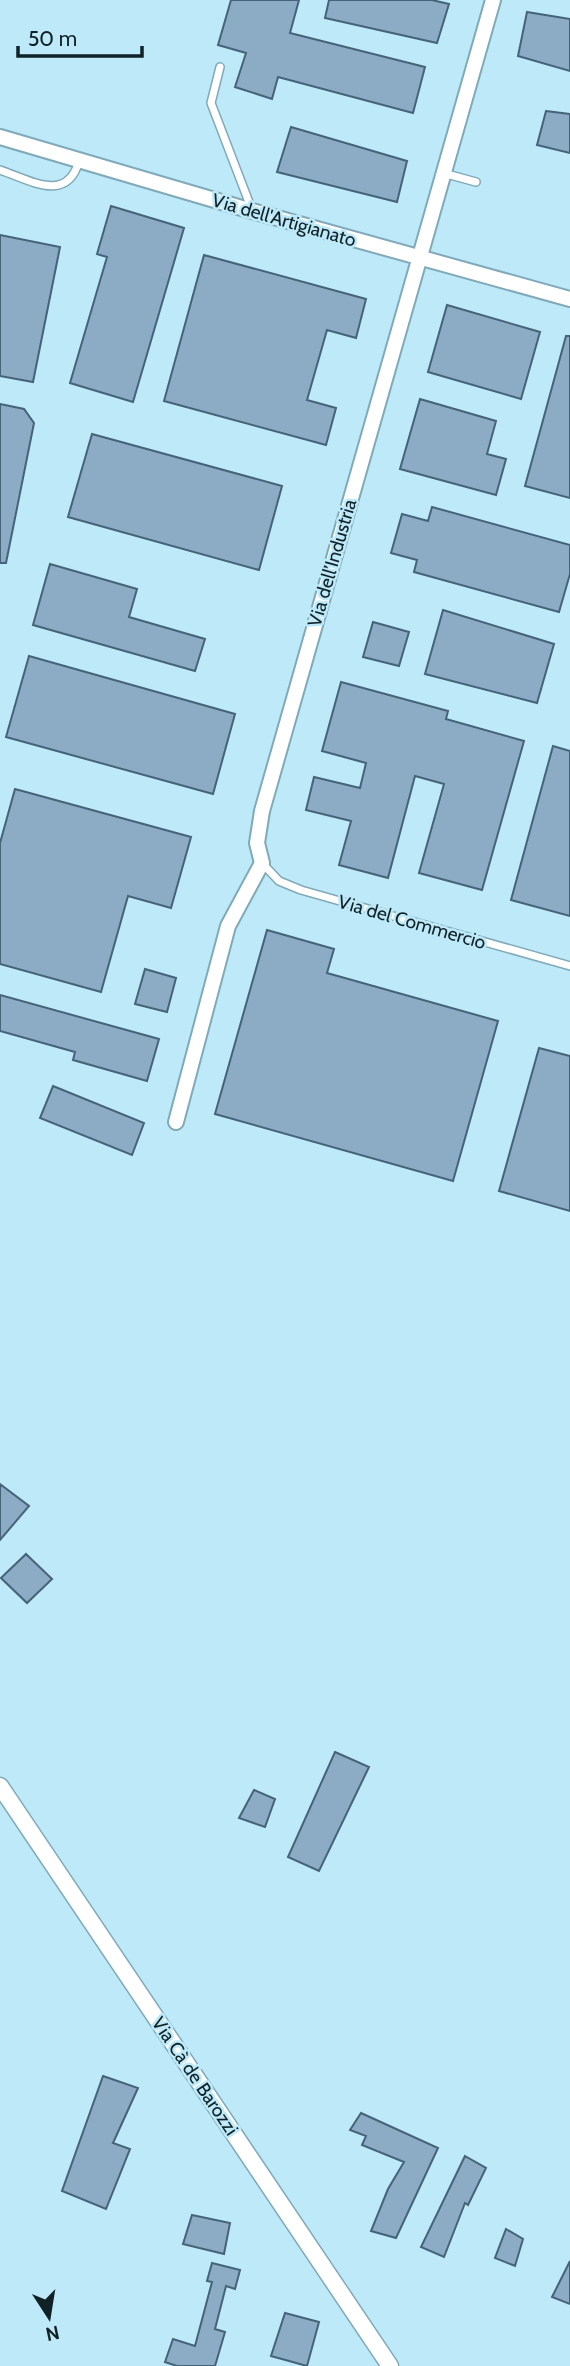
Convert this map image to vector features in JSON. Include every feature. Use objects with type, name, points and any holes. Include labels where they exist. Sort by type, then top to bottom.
[{"type":"street","name":"Via dell’Industria","points":[[262,863],[257,843],[262,811],[493,0]]},
{"type":"street","name":"Via dell'Artigianato","points":[[0,137],[252,211],[570,299]]},
{"type":"street","points":[[176,1122],[228,926],[262,863]]},
{"type":"street","name":"Via Cà de Barozzi","points":[[0,1786],[390,2366]]},
{"type":"lane","points":[[220,67],[211,103],[252,211]]},
{"type":"lane","points":[[0,170],[59,187],[69,183],[75,175],[79,161]]},
{"type":"lane","points":[[443,173],[476,182]]},
{"type":"lane","name":"Via del Commercio","points":[[262,863],[279,881],[301,890],[570,966]]},
{"type":"building","points":[[231,0],[299,0],[290,33],[425,67],[413,113],[278,77],[272,99],[235,87],[246,53],[218,45]]},
{"type":"building","points":[[329,0],[432,0],[449,4],[437,43],[325,18]]},
{"type":"building","points":[[527,12],[570,19],[570,71],[518,56]]},
{"type":"building","points":[[546,111],[570,114],[570,153],[537,145]]},
{"type":"building","points":[[291,127],[407,161],[397,202],[277,172]]},
{"type":"building","points":[[111,206],[184,228],[133,402],[70,383],[107,257],[97,254]]},
{"type":"building","points":[[0,235],[60,247],[33,382],[0,376]]},
{"type":"building","points":[[204,255],[366,299],[356,338],[327,330],[307,400],[336,408],[326,445],[164,401]]},
{"type":"building","points":[[447,305],[540,332],[521,399],[428,372]]},
{"type":"building","points":[[566,336],[570,336],[570,498],[525,486]]},
{"type":"building","points":[[420,399],[496,421],[487,454],[506,459],[496,495],[400,469]]},
{"type":"building","points":[[0,404],[24,409],[34,423],[6,563],[0,563]]},
{"type":"building","points":[[92,434],[282,486],[259,570],[68,517]]},
{"type":"building","points":[[432,507],[570,545],[570,574],[559,612],[414,572],[417,560],[391,553],[402,514],[428,521]]},
{"type":"building","points":[[50,564],[137,589],[129,617],[205,639],[195,671],[33,625]]},
{"type":"building","points":[[443,610],[554,644],[537,703],[425,674]]},
{"type":"building","points":[[373,622],[409,632],[399,666],[363,657]]},
{"type":"building","points":[[29,656],[235,714],[213,794],[6,737]]},
{"type":"building","points":[[341,682],[448,711],[446,719],[524,741],[482,890],[419,873],[444,784],[415,776],[388,878],[339,865],[351,821],[306,810],[314,777],[360,788],[366,763],[322,751]]},
{"type":"building","points":[[553,746],[570,751],[570,916],[511,900]]},
{"type":"building","points":[[15,789],[191,837],[171,908],[128,896],[101,992],[0,964],[0,843]]},
{"type":"building","points":[[267,930],[334,949],[327,973],[498,1021],[453,1181],[215,1114]]},
{"type":"building","points":[[145,969],[176,978],[167,1012],[135,1004]]},
{"type":"building","points":[[0,995],[159,1039],[147,1081],[73,1060],[75,1052],[0,1031]]},
{"type":"building","points":[[539,1048],[570,1056],[570,1211],[499,1191]]},
{"type":"building","points":[[53,1086],[144,1123],[132,1155],[40,1118]]},
{"type":"building","points":[[0,1484],[29,1506],[0,1540]]},
{"type":"building","points":[[26,1554],[52,1579],[27,1603],[1,1578]]},
{"type":"building","points":[[335,1752],[369,1767],[319,1871],[288,1857]]},
{"type":"building","points":[[254,1790],[275,1799],[265,1827],[239,1818]]},
{"type":"building","points":[[103,2076],[138,2088],[113,2143],[130,2149],[106,2209],[62,2191]]},
{"type":"building","points":[[361,2113],[438,2148],[396,2238],[371,2231],[388,2189],[404,2162],[362,2145],[366,2136],[350,2130]]},
{"type":"building","points":[[465,2156],[486,2168],[468,2205],[465,2203],[444,2257],[421,2247]]},
{"type":"building","points":[[192,2215],[230,2223],[224,2254],[183,2244]]},
{"type":"building","points":[[506,2229],[523,2239],[515,2266],[495,2258]]},
{"type":"building","points":[[570,2261],[570,2304],[552,2297]]},
{"type":"building","points":[[212,2263],[240,2270],[235,2289],[226,2286],[215,2329],[225,2332],[215,2366],[177,2366],[165,2362],[173,2339],[195,2346],[212,2282],[207,2281]]},
{"type":"building","points":[[285,2313],[319,2322],[307,2366],[271,2356]]}]
